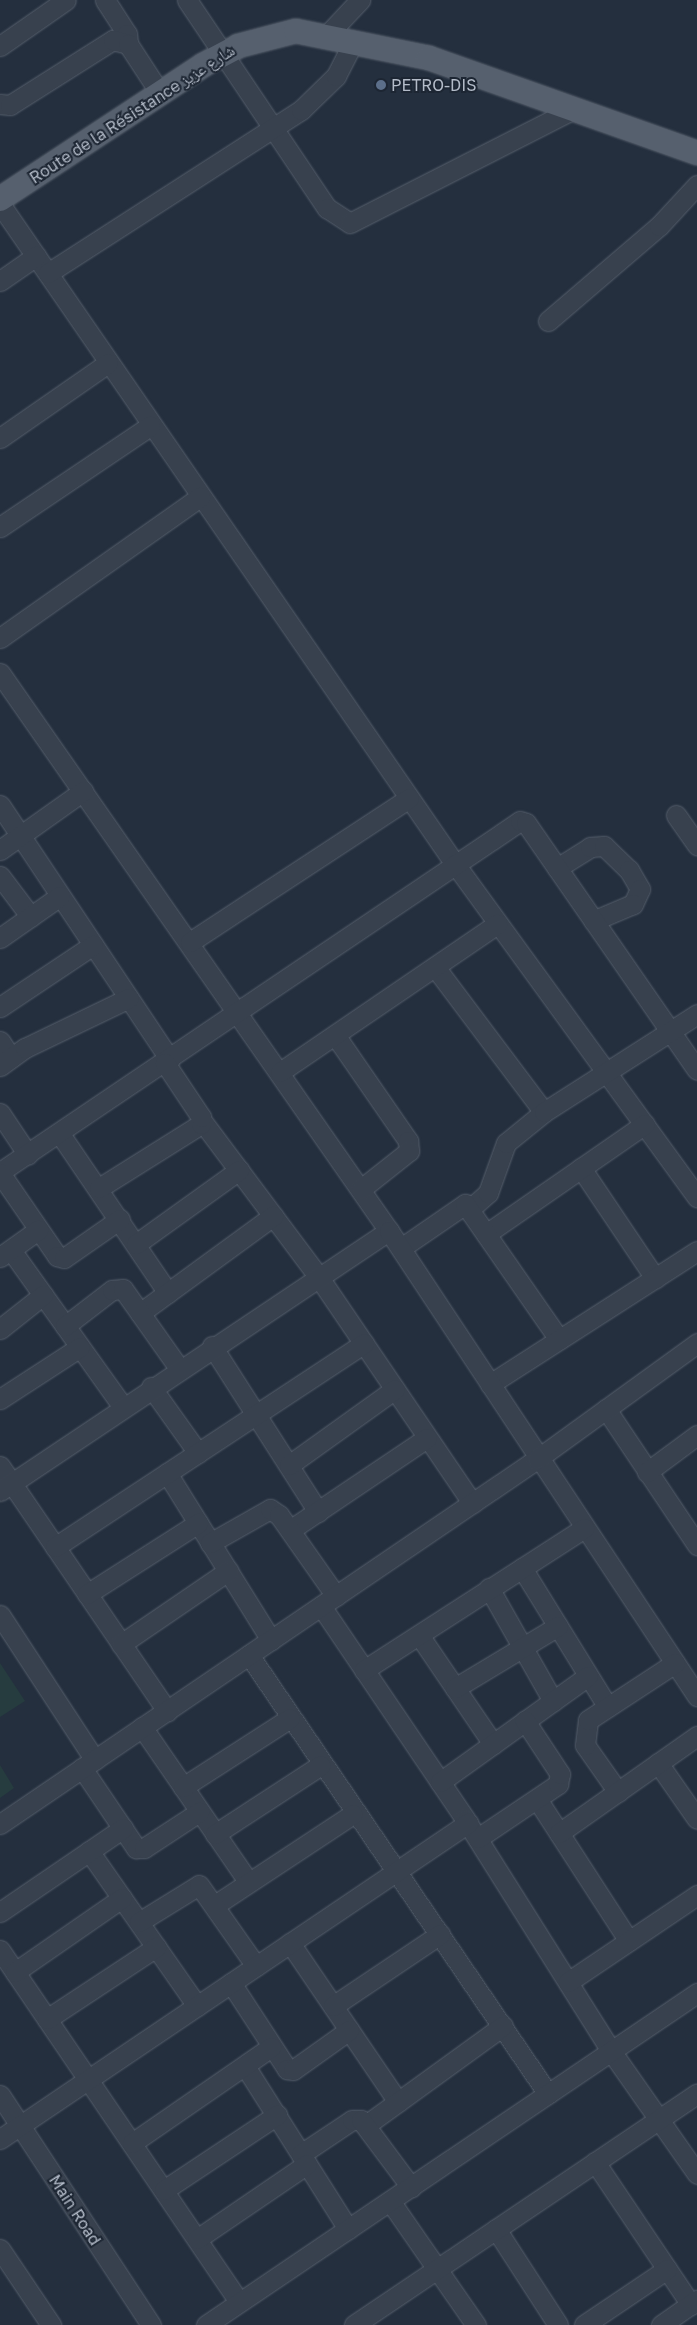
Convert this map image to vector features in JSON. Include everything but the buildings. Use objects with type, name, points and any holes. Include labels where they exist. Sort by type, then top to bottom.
[{"type":"main road","name":"Route de la Résistance شارع عزيز","points":[[0,198],[220,55],[269,36],[296,31],[328,34],[429,58],[697,153]]},
{"type":"street","points":[[0,46],[66,0]]},
{"type":"street","points":[[105,0],[127,34],[128,44],[160,93]]},
{"type":"street","points":[[187,0],[220,55],[275,129],[327,208],[350,223],[574,109]]},
{"type":"street","points":[[328,34],[360,0]]},
{"type":"street","points":[[0,88],[5,105],[113,40],[128,44]]},
{"type":"street","points":[[48,273],[275,129],[326,89],[354,41]]},
{"type":"street","points":[[548,321],[659,226],[697,185]]},
{"type":"street","points":[[0,204],[150,426],[454,864],[697,1197]]},
{"type":"street","points":[[0,281],[36,256]]},
{"type":"street","points":[[0,438],[108,363]]},
{"type":"street","points":[[0,527],[150,426]]},
{"type":"street","points":[[0,638],[200,498]]},
{"type":"street","points":[[0,673],[361,1189],[490,1384],[537,1459],[675,1664],[694,1684]]},
{"type":"street","points":[[0,850],[83,791]]},
{"type":"street","points":[[190,942],[409,798]]},
{"type":"street","points":[[0,805],[129,998],[202,1121],[320,1279],[472,1503]]},
{"type":"street","points":[[676,815],[697,845]]},
{"type":"street","points":[[120,1219],[64,1258],[52,1251],[0,1173],[520,821],[526,823],[697,1070]]},
{"type":"street","points":[[557,868],[590,847],[604,846],[629,870],[640,889],[633,904],[594,921]]},
{"type":"street","points":[[0,876],[31,917]]},
{"type":"street","points":[[0,938],[60,896]]},
{"type":"street","points":[[280,1072],[497,924]]},
{"type":"street","points":[[0,1007],[93,945]]},
{"type":"street","points":[[435,968],[544,1112]]},
{"type":"street","points":[[0,1041],[6,1062],[129,998]]},
{"type":"street","points":[[470,1209],[488,1193],[506,1143],[544,1112],[609,1074],[697,1014]]},
{"type":"street","points":[[335,1035],[408,1141],[409,1151],[361,1189]]},
{"type":"street","points":[[0,1113],[28,1155]]},
{"type":"street","points":[[100,1188],[202,1121]]},
{"type":"street","points":[[486,1234],[645,1124]]},
{"type":"street","points":[[60,1134],[100,1188],[168,1293]]},
{"type":"street","points":[[581,1168],[655,1278]]},
{"type":"street","points":[[136,1244],[239,1170]]},
{"type":"street","points":[[401,1248],[461,1204],[470,1209],[559,1340]]},
{"type":"street","points":[[140,1313],[273,1216]]},
{"type":"street","points":[[38,1230],[5,1254],[43,1295],[123,1407]]},
{"type":"street","points":[[6,1487],[178,1368],[320,1279],[389,1231]]},
{"type":"street","points":[[490,1384],[697,1251]]},
{"type":"street","points":[[65,1326],[118,1289],[140,1313],[178,1368]]},
{"type":"street","points":[[0,1329],[43,1295]]},
{"type":"street","points":[[55,1547],[364,1343]]},
{"type":"street","points":[[0,1824],[537,1459],[697,1344]]},
{"type":"street","points":[[212,1346],[258,1413],[318,1512]]},
{"type":"street","points":[[0,1399],[80,1347]]},
{"type":"street","points":[[151,1387],[198,1453]]},
{"type":"street","points":[[289,1465],[395,1389]]},
{"type":"street","points":[[606,1409],[697,1545]]},
{"type":"street","points":[[647,1472],[697,1435]]},
{"type":"street","points":[[290,1530],[428,1438]]},
{"type":"street","points":[[0,1466],[6,1487],[55,1547],[167,1711]]},
{"type":"street","points":[[167,1473],[271,1640]]},
{"type":"street","points":[[210,1543],[270,1509],[290,1530],[364,1670],[473,1831],[611,2051],[697,2174]]},
{"type":"street","points":[[87,1594],[198,1523]]},
{"type":"street","points":[[364,1670],[584,1528]]},
{"type":"street","points":[[522,1568],[608,1707]]},
{"type":"street","points":[[121,1644],[228,1571]]},
{"type":"street","points":[[489,1588],[553,1700]]},
{"type":"street","points":[[0,1616],[89,1764],[123,1828],[139,1849],[199,1812]]},
{"type":"street","points":[[455,1688],[558,1626]]},
{"type":"street","points":[[419,1635],[493,1744]]},
{"type":"street","points":[[249,1655],[353,1814],[440,1934],[548,2094]]},
{"type":"street","points":[[618,1792],[585,1745],[583,1736],[588,1720],[675,1664]]},
{"type":"street","points":[[440,1782],[588,1676]]},
{"type":"street","points":[[183,1787],[290,1718]]},
{"type":"street","points":[[0,2139],[396,1872],[537,1799],[558,1784],[560,1774],[525,1721]]},
{"type":"street","points":[[142,1727],[248,1881]]},
{"type":"street","points":[[559,1834],[697,1736]]},
{"type":"street","points":[[658,1763],[697,1819]]},
{"type":"street","points":[[215,1834],[321,1765]]},
{"type":"street","points":[[537,1799],[629,1941]]},
{"type":"street","points":[[215,1905],[248,1881],[353,1814]]},
{"type":"street","points":[[0,1912],[123,1828]]},
{"type":"street","points":[[89,1851],[197,2006]]},
{"type":"street","points":[[139,1922],[199,1884],[256,1966]]},
{"type":"street","points":[[568,1982],[697,1894]]},
{"type":"street","points":[[15,1972],[122,1898]]},
{"type":"street","points":[[333,2006],[440,1934]]},
{"type":"street","points":[[290,1943],[398,2102]]},
{"type":"street","points":[[48,2020],[156,1947]]},
{"type":"street","points":[[0,1950],[240,2302]]},
{"type":"street","points":[[231,1983],[271,2047],[293,2070],[349,2030]]},
{"type":"street","points":[[206,2325],[697,1993]]},
{"type":"street","points":[[366,2125],[503,2026]]},
{"type":"street","points":[[132,2144],[271,2047]]},
{"type":"street","points":[[246,2066],[348,2229]]},
{"type":"street","name":"Main Road","points":[[0,2094],[151,2325]]},
{"type":"street","points":[[354,2325],[378,2318],[437,2269],[658,2118],[697,2094]]},
{"type":"street","points":[[164,2190],[277,2115]]},
{"type":"street","points":[[197,2239],[304,2159],[352,2120],[366,2125],[411,2187]]},
{"type":"street","points":[[595,2162],[667,2270],[694,2302],[661,2325]]},
{"type":"street","points":[[390,2201],[476,2325]]},
{"type":"street","points":[[496,2229],[558,2325]]},
{"type":"street","points":[[0,2249],[51,2325]]},
{"type":"street","points":[[594,2322],[667,2270]]},
{"type":"green space","points":[[0,1663],[25,1701],[0,1717]]},
{"type":"green space","points":[[0,1765],[14,1788],[0,1798]]},
{"type":"place","name":"PETRO-DIS","points":[[381,85]]}]
